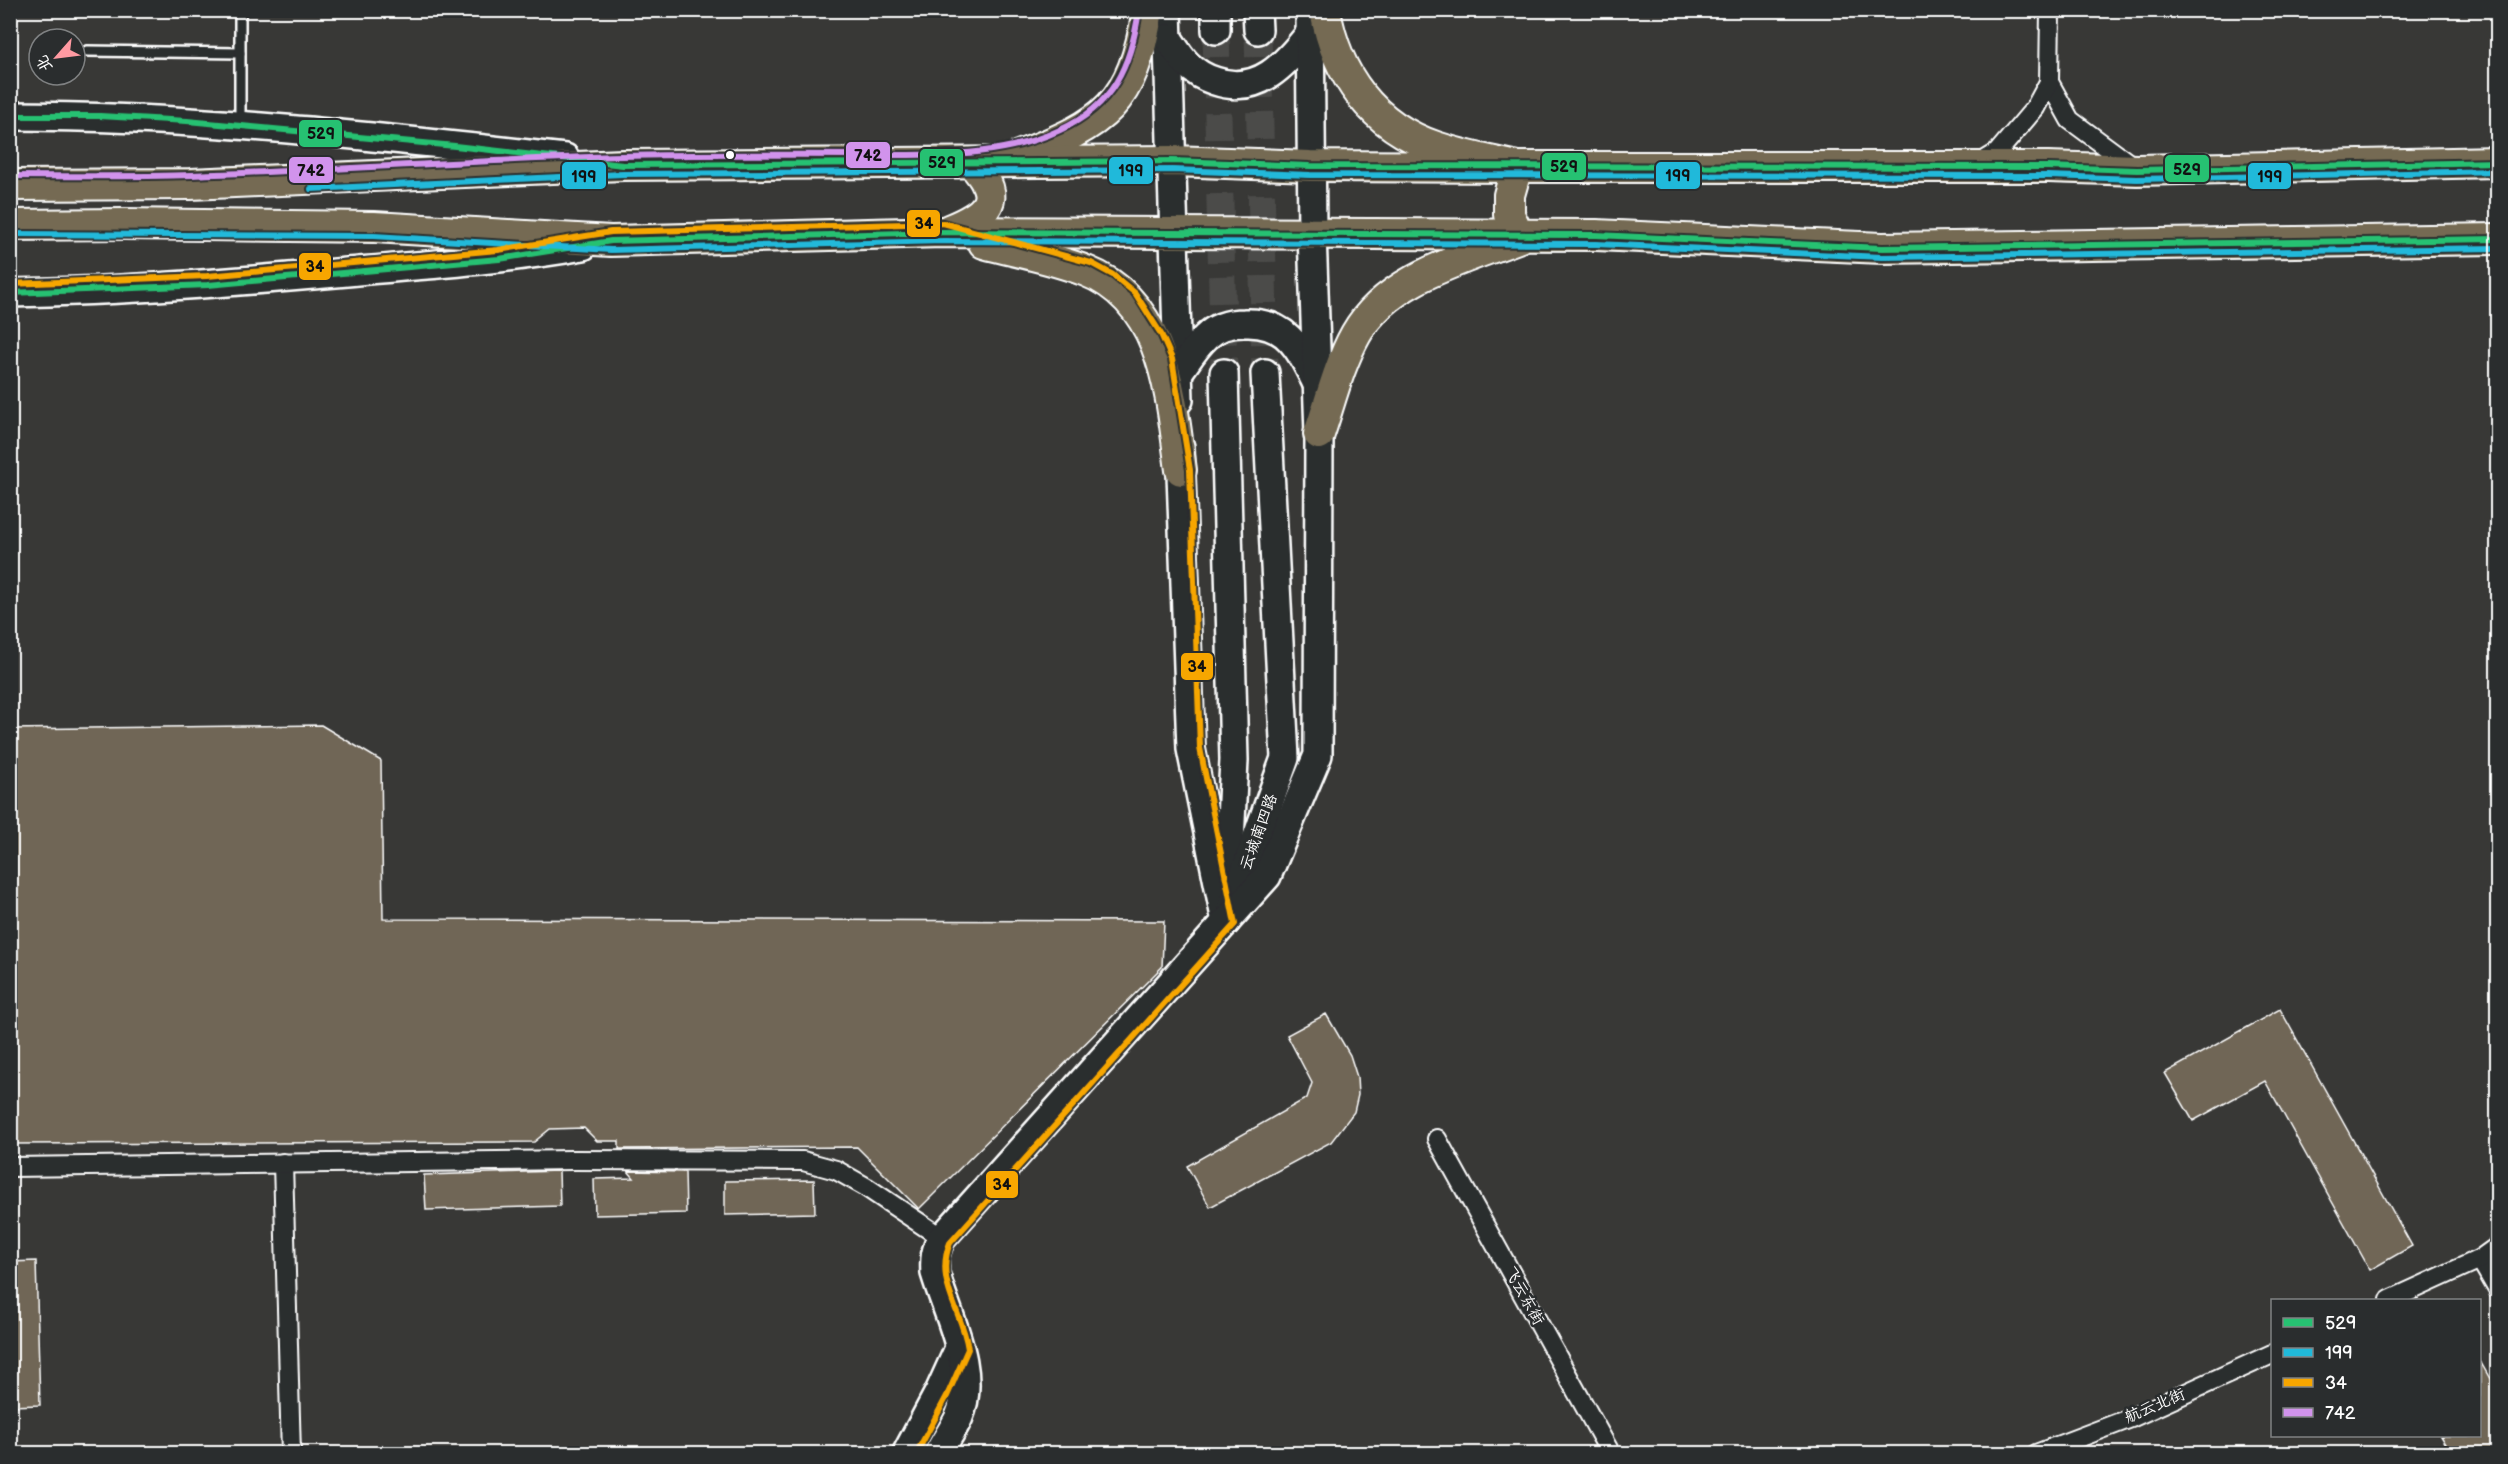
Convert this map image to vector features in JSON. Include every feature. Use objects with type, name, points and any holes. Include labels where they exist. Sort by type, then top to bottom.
[{"type":"main road","points":[[972,163],[1019,156],[1083,129],[1103,113],[1121,93],[1133,72],[1143,43],[1148,10]]},
{"type":"main road","points":[[1315,18],[1333,43],[1355,89],[1369,106],[1390,125],[1435,147],[1517,167]]},
{"type":"main road","points":[[10,185],[190,184],[623,165],[1172,160],[1310,166],[2048,167],[2138,170],[2498,162]]},
{"type":"main road","points":[[943,232],[980,215],[989,201],[990,187],[972,163]]},
{"type":"main road","points":[[1517,167],[1509,195],[1509,215],[1520,237]]},
{"type":"main road","points":[[10,225],[374,227],[611,240],[943,232],[1312,233],[1520,237],[1596,235],[1882,248],[2498,239]]},
{"type":"main road","points":[[943,232],[1087,271],[1108,282],[1128,299],[1153,338],[1163,361],[1181,470]]},
{"type":"main road","points":[[1319,434],[1356,333],[1373,311],[1399,290],[1422,277],[1520,237]]},
{"type":"street","points":[[1167,10],[1191,749],[1226,922]]},
{"type":"street","points":[[1973,168],[1997,153],[2035,108],[2049,82],[2050,10]]},
{"type":"street","points":[[1168,38],[1188,65],[1206,78],[1229,86],[1244,86],[1272,73],[1299,47],[1315,18]]},
{"type":"street","points":[[938,1454],[959,1417],[964,1397],[964,1370],[960,1348],[935,1273],[934,1258],[942,1238],[1267,876],[1318,755],[1319,434],[1310,166],[1315,18]]},
{"type":"street","points":[[2049,82],[2070,120],[2138,170]]},
{"type":"street","points":[[10,116],[100,116],[240,125],[444,144],[623,165]]},
{"type":"street","points":[[10,293],[131,290],[254,281],[499,259],[611,240]]},
{"type":"street","points":[[1178,373],[1205,337],[1232,323],[1250,322],[1274,326],[1284,332],[1304,358],[1318,386]]},
{"type":"street","name":"云城南四路","points":[[1224,374],[1234,760],[1226,922]]},
{"type":"street","name":"云城南四路","points":[[1226,922],[1285,758],[1265,374]]},
{"type":"street","name":"飞云东街","points":[[1437,1139],[1611,1454]]},
{"type":"street","points":[[10,1167],[572,1160],[803,1161],[836,1170],[866,1187],[942,1238]]},
{"type":"street","points":[[283,1163],[291,1454]]},
{"type":"street","points":[[2392,1299],[2480,1259],[2498,1246]]},
{"type":"street","points":[[2480,1259],[2498,1290]]},
{"type":"street","points":[[906,1454],[960,1348]]},
{"type":"street","name":"航云北街","points":[[2036,1454],[2131,1418],[2271,1354]]},
{"type":"lane","points":[[240,10],[240,125]]},
{"type":"lane","points":[[87,51],[240,53]]},
{"type":"building","points":[[321,725],[381,761],[383,919],[1164,921],[1162,967],[919,1209],[857,1147],[619,1149],[619,1141],[597,1141],[584,1128],[550,1129],[534,1142],[10,1144],[10,729]]},
{"type":"building","points":[[2280,1009],[2412,1246],[2370,1270],[2265,1081],[2193,1121],[2165,1073]]},
{"type":"building","points":[[1326,1014],[1350,1055],[1357,1077],[1358,1095],[1354,1112],[1331,1142],[1210,1207],[1187,1166],[1307,1098],[1312,1083],[1287,1035]]},
{"type":"building","points":[[559,1171],[560,1206],[426,1210],[424,1175]]},
{"type":"building","points":[[628,1171],[685,1172],[686,1213],[595,1215],[594,1179],[634,1178]]},
{"type":"building","points":[[814,1180],[815,1213],[725,1215],[725,1181]]},
{"type":"building","points":[[36,1261],[40,1405],[10,1406],[10,1262]]},
{"type":"building","points":[[2481,1363],[2498,1393],[2498,1454],[2451,1454],[2441,1437],[2481,1437]]},
{"type":"tunnel","points":[[1216,30],[1224,373]]},
{"type":"tunnel","points":[[1258,30],[1265,373]]},
{"type":"transit line","name":"742","points":[[10,176],[192,175],[622,156],[935,155],[986,151],[1036,140],[1060,130],[1094,109],[1116,82],[1124,66],[1131,49],[1139,10]]},
{"type":"transit line","name":"529","points":[[10,116],[100,116],[187,121],[455,146],[623,165],[1172,161],[1310,166],[2048,167],[2137,170],[2498,162]]},
{"type":"transit line","name":"199","points":[[311,189],[623,174],[1172,170],[1310,175],[2048,176],[2137,179],[2498,171]]},
{"type":"transit line","name":"34","points":[[10,284],[207,276],[498,250],[611,232],[943,223],[1091,263],[1113,275],[1135,293],[1161,334],[1172,359],[1190,470],[1200,748],[1235,924],[950,1243],[946,1257],[947,1284],[968,1349],[947,1396],[916,1454]]},
{"type":"transit line","name":"529","points":[[10,293],[208,285],[499,259],[611,241],[943,232],[1596,235],[1882,248],[2498,239]]},
{"type":"transit line","name":"199","points":[[10,234],[374,236],[611,250],[943,241],[1596,244],[1882,257],[2498,248]]}]
